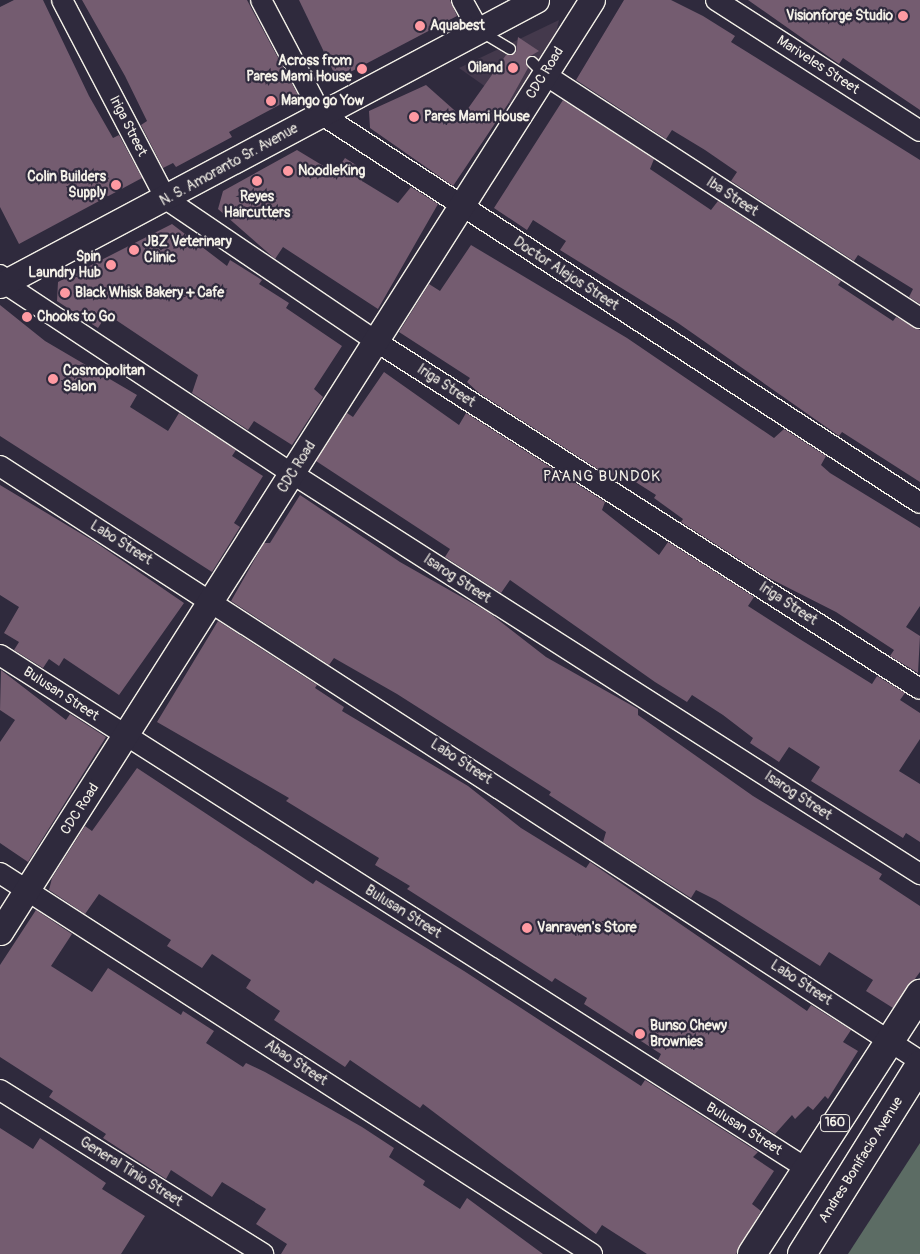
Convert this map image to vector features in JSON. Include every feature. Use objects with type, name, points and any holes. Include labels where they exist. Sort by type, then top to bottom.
[{"type":"main road","name":"160","points":[[752,1254],[920,994]]},
{"type":"main road","name":"Andres Bonifacio Avenue","points":[[802,1254],[920,1065]]},
{"type":"street","name":"Iriga Street","points":[[62,0],[166,199],[377,342],[920,689]]},
{"type":"street","name":"Doctor Alejos Street","points":[[261,0],[321,114],[920,503]]},
{"type":"street","points":[[462,0],[479,31]]},
{"type":"street","name":"N. S. Amoranto Sr. Avenue","points":[[1,281],[166,199],[536,0]]},
{"type":"street","name":"CDC Road","points":[[0,932],[127,737],[377,342],[461,205],[538,68],[592,0]]},
{"type":"street","name":"Mariveles Street","points":[[716,0],[920,130]]},
{"type":"street","name":"Iba Street","points":[[538,68],[920,318]]},
{"type":"street","name":"Isarog Street","points":[[1,281],[293,474],[920,874]]},
{"type":"street","name":"Labo Street","points":[[0,466],[212,601],[920,1061]]},
{"type":"street","name":"Bulusan Street","points":[[0,655],[806,1168]]},
{"type":"street","name":"Abao Street","points":[[0,873],[592,1254]]},
{"type":"street","name":"General Tinio Street","points":[[0,1090],[263,1254]]},
{"type":"lane","points":[[479,31],[510,49]]},
{"type":"shaded area","points":[[559,20],[556,33],[510,104],[459,68]]},
{"type":"green space","points":[[920,1143],[920,1254],[848,1254]]},
{"type":"building","points":[[14,0],[43,0],[89,96],[113,138],[119,135],[142,178],[19,244],[0,207],[0,7]]},
{"type":"building","points":[[82,0],[247,0],[298,95],[229,132],[232,137],[176,167],[173,163],[163,168],[141,125],[147,121],[125,76]]},
{"type":"building","points":[[299,0],[450,0],[457,16],[337,79]]},
{"type":"building","points":[[624,0],[671,0],[703,16],[735,36],[731,42],[920,160],[920,304],[909,297],[913,289],[858,255],[854,261],[731,181],[737,172],[705,150],[672,130],[666,139],[576,80]]},
{"type":"building","points":[[748,0],[920,0],[920,110],[843,58],[839,64]]},
{"type":"building","points":[[518,37],[539,51],[527,58],[528,68],[508,104],[453,186],[370,128],[369,111],[426,85],[462,117],[506,55],[516,53]]},
{"type":"building","points":[[563,100],[654,159],[650,169],[711,210],[718,201],[841,281],[838,285],[893,321],[896,317],[920,330],[920,482],[842,432],[839,436],[678,323],[560,250],[566,241],[533,220],[527,230],[494,208]]},
{"type":"building","points":[[297,150],[335,173],[345,158],[367,172],[362,181],[398,203],[411,187],[438,204],[378,309],[283,247],[275,259],[218,209],[223,191]]},
{"type":"building","points":[[172,224],[227,266],[230,260],[262,280],[259,284],[289,303],[286,308],[342,346],[314,389],[323,397],[292,445],[254,421],[248,430],[192,393],[198,375],[107,314],[98,328],[57,301],[58,282]]},
{"type":"building","points":[[471,245],[627,338],[774,438],[784,429],[826,456],[821,465],[830,473],[920,528],[920,606],[906,627],[920,636],[918,673],[890,656],[894,650],[836,612],[767,577],[681,522],[683,519],[654,498],[656,495],[623,474],[618,482],[479,393],[467,382],[470,378],[399,332],[429,284],[440,291]]},
{"type":"building","points":[[0,305],[45,341],[137,395],[130,407],[168,431],[179,413],[236,450],[232,456],[263,476],[234,523],[240,527],[212,572],[0,436]]},
{"type":"building","points":[[384,372],[459,425],[466,413],[605,502],[602,510],[659,555],[668,542],[754,597],[748,606],[798,638],[872,684],[877,676],[905,693],[900,700],[920,713],[920,739],[899,771],[920,784],[920,842],[906,833],[903,838],[811,781],[820,767],[789,747],[779,762],[750,743],[753,738],[723,715],[692,695],[687,702],[655,682],[510,580],[501,593],[445,557],[450,549],[316,461],[347,413],[353,417]]},
{"type":"building","points":[[0,485],[95,542],[184,603],[119,695],[64,658],[59,666],[49,659],[43,668],[14,650],[19,642],[4,633],[19,607],[0,595]]},
{"type":"building","points":[[300,495],[400,562],[488,612],[546,657],[638,709],[638,715],[753,796],[882,874],[879,879],[920,906],[920,972],[893,1008],[866,991],[873,980],[829,952],[820,966],[716,900],[696,890],[691,898],[603,842],[606,832],[549,795],[551,792],[397,694],[334,658],[329,665],[231,601],[264,543],[270,543]]},
{"type":"building","points":[[218,621],[317,685],[315,688],[344,707],[342,711],[468,786],[521,828],[586,868],[590,862],[807,1011],[811,1005],[851,1030],[843,1042],[858,1051],[828,1099],[825,1096],[813,1110],[808,1106],[795,1119],[792,1115],[775,1134],[658,1060],[661,1054],[584,1004],[587,998],[555,978],[552,982],[407,889],[410,886],[375,865],[379,858],[286,801],[289,798],[157,722]]},
{"type":"building","points":[[1,670],[66,720],[70,714],[106,737],[28,862],[0,843],[0,742],[15,720],[0,710]]},
{"type":"building","points":[[137,768],[313,884],[316,880],[464,971],[641,1086],[645,1080],[758,1152],[753,1157],[774,1171],[752,1204],[761,1211],[736,1254],[647,1254],[602,1225],[596,1234],[423,1104],[420,1108],[350,1060],[345,1067],[274,1020],[280,1011],[246,988],[251,980],[212,954],[202,968],[167,946],[171,940],[99,894],[85,914],[49,890],[52,878],[85,826],[92,831]]},
{"type":"building","points":[[36,910],[72,934],[51,966],[92,992],[108,968],[181,1015],[183,1011],[214,1031],[206,1043],[243,1067],[246,1063],[265,1072],[362,1127],[394,1148],[389,1157],[425,1181],[423,1185],[460,1209],[467,1198],[543,1254],[281,1254],[287,1244],[256,1224],[266,1209],[222,1182],[212,1197],[171,1170],[166,1179],[103,1138],[106,1134],[49,1097],[53,1091],[0,1057],[0,965]]},
{"type":"building","points":[[0,1128],[33,1149],[40,1138],[106,1183],[102,1189],[145,1216],[121,1254],[0,1254]]},
{"type":"place","name":"Visionforge Studio","points":[[903,16]]},
{"type":"place","name":"Aquabest","points":[[420,26]]},
{"type":"place","name":"Oiland","points":[[513,68]]},
{"type":"place","name":"Across from Pares Mami House","points":[[362,69]]},
{"type":"place","name":"Mango go Yow","points":[[271,101]]},
{"type":"place","name":"Pares Mami House","points":[[414,117]]},
{"type":"place","name":"NoodleKing","points":[[288,171]]},
{"type":"place","name":"Reyes Haircutters","points":[[257,181]]},
{"type":"place","name":"Colin Builders Supply","points":[[116,185]]},
{"type":"place","name":"JBZ Veterinary Clinic","points":[[134,250]]},
{"type":"place","name":"Spin Laundry Hub","points":[[111,265]]},
{"type":"place","name":"Black Whisk Bakery + Cafe","points":[[65,293]]},
{"type":"place","name":"Chooks to Go","points":[[27,317]]},
{"type":"place","name":"Cosmopolitan Salon","points":[[53,379]]},
{"type":"place","name":"Vanraven's Store","points":[[527,928]]},
{"type":"place","name":"Bunso Chewy Brownies","points":[[640,1034]]},
{"type":"district","name":"PAANG BUNDOK","points":[[602,477]]}]
